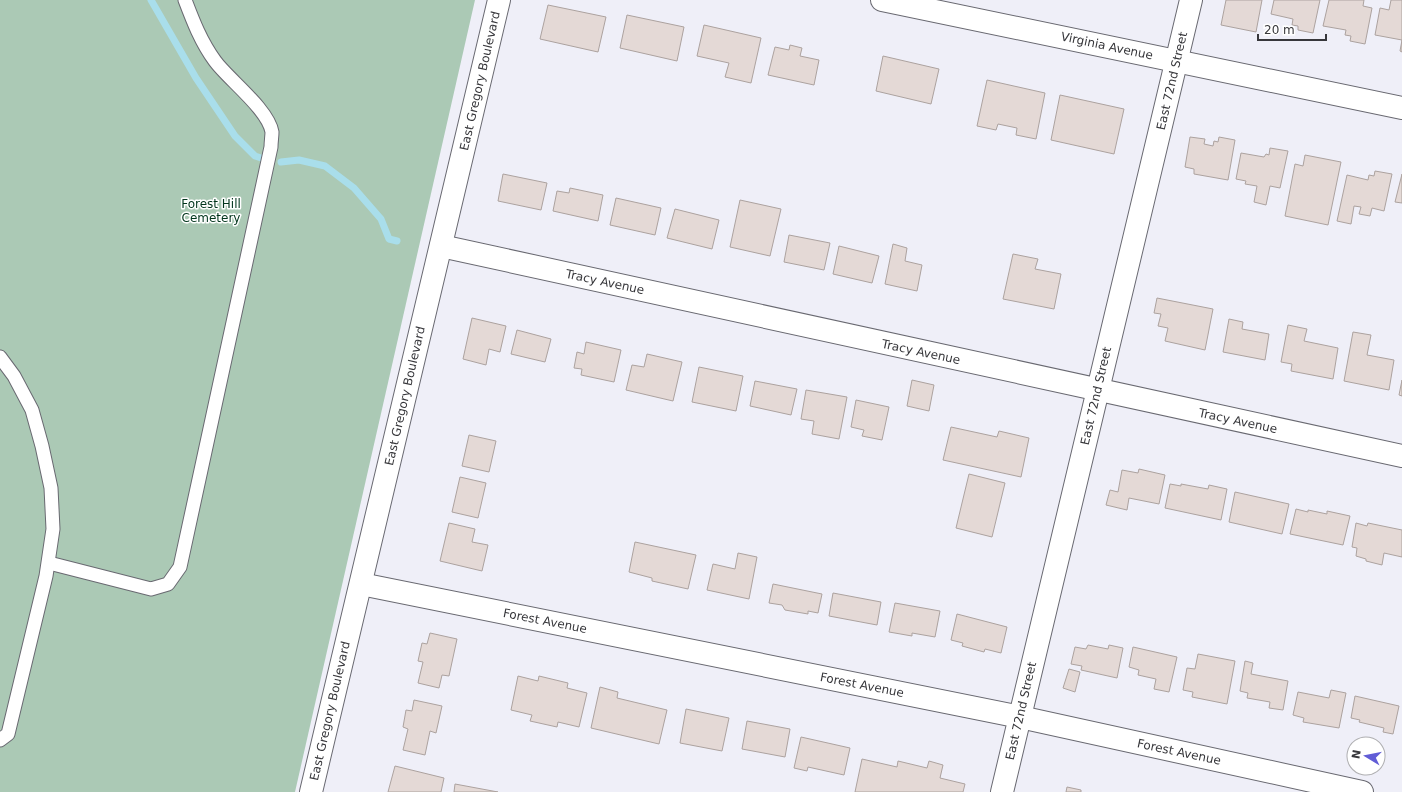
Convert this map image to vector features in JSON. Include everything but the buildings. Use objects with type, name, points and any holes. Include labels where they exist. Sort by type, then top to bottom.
[{"type":"street","name":"East Gregory Boulevard","points":[[311,792],[499,0]]},
{"type":"street","name":"Virginia Avenue","points":[[882,0],[1402,108]]},
{"type":"street","name":"East 72nd Street","points":[[1002,792],[1191,0]]},
{"type":"street","name":"Tracy Avenue","points":[[441,246],[1402,456]]},
{"type":"street","name":"Forest Avenue","points":[[361,584],[1020,717],[1362,792]]},
{"type":"lane","points":[[48,563],[151,589],[168,584],[180,567],[271,147],[272,131],[265,116],[215,61],[196,29],[185,0]]},
{"type":"lane","points":[[0,357],[14,376],[32,410],[51,488],[53,529],[48,563],[8,734],[0,740]]},
{"type":"green space","name":"Forest Hill Cemetery","points":[[0,0],[475,0],[295,792],[0,792]]},
{"type":"waterway","points":[[151,0],[196,78],[235,136],[255,156],[264,159]]},
{"type":"waterway","points":[[281,162],[299,160],[325,166],[354,188],[381,219],[389,239],[397,241]]}]
